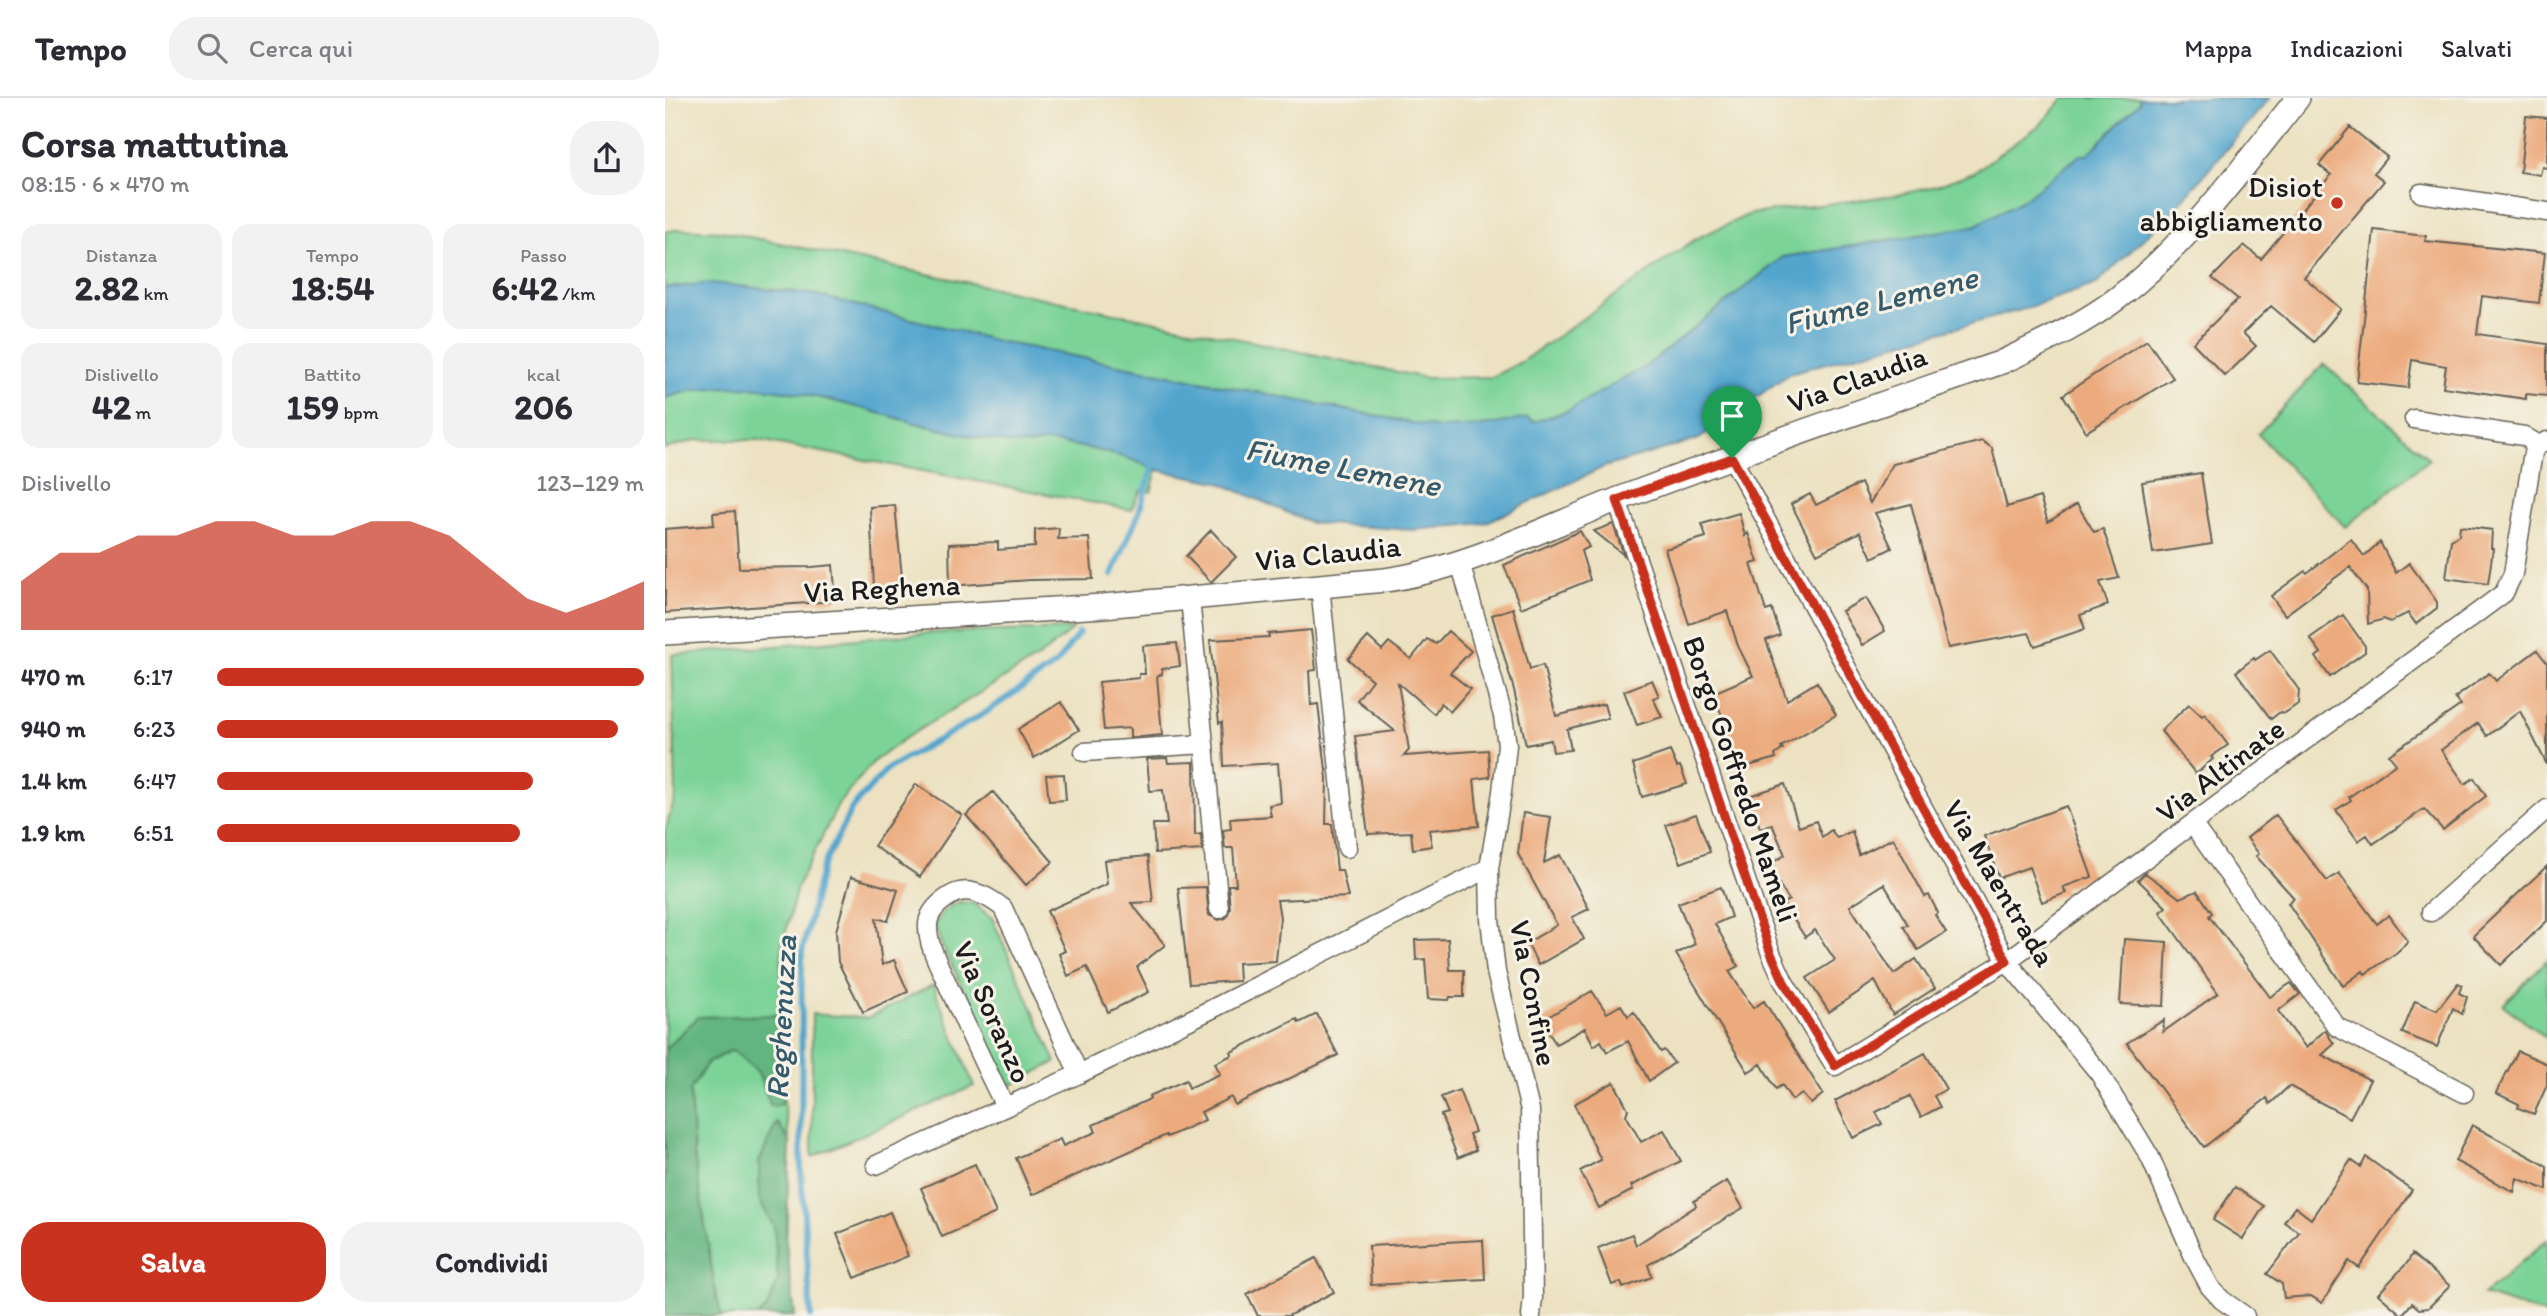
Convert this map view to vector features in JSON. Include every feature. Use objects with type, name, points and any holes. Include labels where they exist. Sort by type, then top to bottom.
[{"type":"street","name":"Via Claudia","points":[[1103,606],[1413,576],[1460,562],[1617,500],[2002,362],[2086,319],[2133,285],[2176,245],[2232,182],[2298,98]]},
{"type":"street","points":[[2421,193],[2547,212]]},
{"type":"street","points":[[2414,419],[2523,436],[2543,443]]},
{"type":"street","name":"Via Altinate","points":[[1835,1066],[2007,961],[2504,593],[2513,574],[2534,449],[2543,443]]},
{"type":"street","name":"Via Maentrada","points":[[1732,458],[2007,961],[2099,1073],[2134,1126],[2193,1256],[2210,1287],[2222,1300],[2245,1316]]},
{"type":"street","name":"Borgo Goffredo Mameli","points":[[1617,500],[1770,951],[1784,982],[1835,1066]]},
{"type":"street","name":"Via Confine","points":[[1460,562],[1503,716],[1507,744],[1489,868],[1490,919],[1496,972],[1530,1110],[1531,1316]]},
{"type":"street","points":[[1321,586],[1347,848]]},
{"type":"street","points":[[1190,598],[1219,909]]},
{"type":"street","name":"Via Reghena","points":[[665,633],[1103,606]]},
{"type":"street","points":[[1084,752],[1204,744]]},
{"type":"street","points":[[2431,912],[2547,809]]},
{"type":"street","points":[[2193,825],[2337,1027],[2464,1093]]},
{"type":"street","name":"Via Soranzo","points":[[876,1165],[1212,1009],[1489,868]]},
{"type":"street","name":"Via Soranzo","points":[[1005,1106],[983,1064],[931,945],[928,924],[933,910],[952,894],[968,891],[989,897],[1003,908],[1079,1073]]},
{"type":"green space","points":[[2064,98],[2216,98],[1764,345],[1644,445],[1164,445],[1151,492],[1141,490],[1131,510],[758,440],[696,440],[665,449],[665,232],[679,229],[721,231],[1426,378],[1492,377],[1521,362],[1697,238],[1750,214],[1897,195],[1936,186],[1974,172],[2041,124]]},
{"type":"green space","points":[[2324,364],[2429,459],[2345,527],[2258,434]]},
{"type":"green space","points":[[1073,629],[1039,657],[907,737],[874,761],[839,803],[797,887],[782,947],[778,1064],[790,1142],[786,1243],[795,1316],[665,1316],[665,831],[676,794],[672,655],[927,633]]},
{"type":"green space","points":[[958,902],[973,903],[992,918],[1056,1062],[1010,1086],[940,941],[935,924],[945,910]]},
{"type":"green space","points":[[2547,960],[2547,1038],[2503,1005]]},
{"type":"green space","points":[[933,985],[974,1086],[812,1157],[812,1014],[868,1018]]},
{"type":"green space","points":[[779,1015],[778,1064],[784,1104],[771,1106],[758,1072],[732,1050],[707,1063],[690,1091],[694,1154],[716,1296],[722,1316],[665,1316],[665,1049],[698,1017]]},
{"type":"green space","points":[[777,1122],[790,1142],[786,1243],[795,1316],[757,1316],[766,1310],[778,1280],[774,1227],[759,1199],[759,1162]]},
{"type":"green space","points":[[2547,1240],[2547,1315],[2483,1295]]},
{"type":"water","name":"Fiume Lemene","points":[[2140,98],[2270,98],[2181,202],[2097,284],[2021,310],[1790,373],[1699,439],[1604,467],[1485,523],[1414,530],[1311,523],[1218,482],[1152,469],[1130,459],[1084,448],[1045,442],[1023,445],[1000,442],[780,390],[741,387],[703,389],[665,398],[665,288],[711,283],[813,294],[1002,342],[1439,428],[1482,426],[1528,418],[1534,422],[1569,410],[1646,366],[1783,257],[1974,226],[2023,200],[2080,155],[2087,155],[2139,103]]},
{"type":"building","points":[[2526,116],[2547,118],[2547,168],[2542,167],[2540,175],[2520,172]]},
{"type":"building","points":[[2350,127],[2387,157],[2374,173],[2384,181],[2304,277],[2341,309],[2314,342],[2271,306],[2243,333],[2256,346],[2225,376],[2193,343],[2238,299],[2212,278],[2244,245],[2261,259],[2331,175],[2319,165]]},
{"type":"building","points":[[2374,230],[2426,236],[2425,241],[2545,253],[2539,303],[2482,296],[2477,334],[2547,344],[2547,396],[2526,394],[2526,399],[2443,387],[2446,366],[2412,360],[2408,388],[2357,382]]},
{"type":"building","points":[[2147,340],[2173,378],[2086,432],[2063,395]]},
{"type":"building","points":[[1982,441],[1992,448],[2007,507],[2040,497],[2048,522],[2077,504],[2094,532],[2103,529],[2119,578],[2100,582],[2108,605],[2080,615],[2085,629],[2035,646],[2029,633],[1948,648],[1911,504],[1875,513],[1892,548],[1872,558],[1860,532],[1817,554],[1791,504],[1810,494],[1816,505],[1861,483],[1870,503],[1893,464]]},
{"type":"building","points":[[2201,473],[2212,544],[2153,553],[2142,482]]},
{"type":"building","points":[[895,505],[903,588],[874,587],[870,507]]},
{"type":"building","points":[[735,511],[739,568],[833,565],[836,601],[665,613],[665,529],[714,525],[713,513]]},
{"type":"building","points":[[1739,513],[1745,536],[1748,533],[1758,562],[1751,564],[1766,611],[1772,609],[1780,635],[1766,640],[1787,700],[1817,682],[1836,715],[1781,747],[1783,749],[1775,755],[1776,758],[1742,768],[1722,737],[1729,733],[1713,693],[1753,676],[1738,646],[1727,611],[1689,624],[1665,549],[1706,537],[1702,524]]},
{"type":"building","points":[[1613,524],[1624,555],[1594,531]]},
{"type":"building","points":[[2460,526],[2492,530],[2493,549],[2488,584],[2446,578],[2451,540],[2459,535]]},
{"type":"building","points":[[1059,528],[1058,539],[1089,538],[1093,579],[950,586],[949,544],[998,542],[998,550],[1035,547],[1035,530]]},
{"type":"building","points":[[1211,530],[1236,557],[1211,582],[1186,556]]},
{"type":"building","points":[[1580,531],[1589,547],[1581,551],[1590,580],[1521,608],[1504,565]]},
{"type":"building","points":[[2351,539],[2364,556],[2380,542],[2396,573],[2409,563],[2437,602],[2437,608],[2416,624],[2408,613],[2390,622],[2384,619],[2368,624],[2367,590],[2350,567],[2285,615],[2271,596],[2305,571],[2307,573]]},
{"type":"building","points":[[1866,598],[1885,631],[1862,645],[1842,611]]},
{"type":"building","points":[[1513,608],[1530,669],[1543,665],[1556,716],[1604,704],[1608,718],[1567,729],[1571,750],[1553,752],[1551,740],[1526,745],[1514,690],[1492,615]]},
{"type":"building","points":[[2343,615],[2365,646],[2365,652],[2330,677],[2316,657],[2321,653],[2310,638]]},
{"type":"building","points":[[1311,630],[1316,670],[1309,671],[1311,705],[1318,704],[1327,778],[1326,824],[1332,824],[1337,870],[1342,870],[1348,897],[1277,900],[1280,917],[1276,961],[1238,963],[1239,981],[1189,984],[1178,888],[1206,887],[1209,915],[1219,920],[1226,918],[1230,909],[1228,885],[1236,885],[1233,848],[1225,848],[1223,830],[1231,829],[1230,819],[1271,816],[1269,805],[1281,803],[1278,763],[1224,766],[1222,722],[1219,723],[1210,640],[1269,637],[1268,634]]},
{"type":"building","points":[[1448,631],[1471,651],[1450,673],[1470,689],[1450,712],[1441,703],[1434,714],[1398,683],[1409,750],[1404,756],[1488,750],[1490,777],[1474,779],[1479,826],[1429,830],[1432,846],[1413,849],[1411,832],[1368,834],[1355,736],[1395,731],[1357,700],[1372,680],[1348,659],[1368,637],[1382,650],[1389,642],[1411,659],[1427,639],[1436,644]]},
{"type":"building","points":[[1177,643],[1180,666],[1162,669],[1162,674],[1157,676],[1162,735],[1130,738],[1130,728],[1104,730],[1099,682],[1139,678],[1139,674],[1145,674],[1143,646]]},
{"type":"building","points":[[2270,650],[2299,690],[2298,704],[2271,719],[2236,672]]},
{"type":"building","points":[[2537,650],[2547,663],[2547,765],[2520,711],[2487,736],[2478,723],[2441,750],[2465,784],[2474,778],[2486,796],[2443,830],[2424,809],[2373,844],[2367,835],[2358,841],[2336,810],[2351,800],[2349,797],[2396,764],[2389,755],[2461,705],[2455,698],[2489,673],[2496,681]]},
{"type":"building","points":[[1652,680],[1659,696],[1653,698],[1662,717],[1637,725],[1624,691]]},
{"type":"building","points":[[1061,702],[1079,730],[1034,758],[1018,729]]},
{"type":"building","points":[[2189,704],[2202,716],[2205,714],[2228,745],[2211,757],[2213,759],[2196,774],[2161,731]]},
{"type":"building","points":[[1670,751],[1687,784],[1642,797],[1633,764]]},
{"type":"building","points":[[1167,758],[1168,763],[1194,762],[1195,835],[1201,834],[1202,850],[1155,853],[1153,824],[1167,824],[1163,790],[1150,791],[1147,759]]},
{"type":"building","points":[[1064,774],[1066,800],[1049,801],[1046,775]]},
{"type":"building","points":[[916,784],[962,815],[920,877],[874,846]]},
{"type":"building","points":[[1785,784],[1799,827],[1816,821],[1822,837],[1831,830],[1837,838],[1852,831],[1859,855],[1893,838],[1925,897],[1929,895],[1938,913],[1935,915],[1946,932],[1918,950],[1903,926],[1908,925],[1884,884],[1850,906],[1894,974],[1916,959],[1935,988],[1893,1015],[1875,981],[1829,1012],[1807,978],[1835,960],[1815,930],[1805,937],[1783,903],[1789,900],[1767,866],[1785,855],[1772,824],[1760,828],[1749,796]]},
{"type":"building","points":[[993,792],[1053,862],[1026,885],[966,815]]},
{"type":"building","points":[[2066,806],[2092,877],[2063,887],[2066,893],[2042,902],[2029,867],[1999,878],[1984,836]]},
{"type":"building","points":[[1523,813],[1551,817],[1544,863],[1560,855],[1589,909],[1572,917],[1584,939],[1538,965],[1527,943],[1557,925],[1518,854]]},
{"type":"building","points":[[1696,814],[1710,852],[1681,863],[1666,825]]},
{"type":"building","points":[[2276,815],[2327,881],[2339,873],[2377,924],[2389,915],[2408,942],[2365,974],[2363,971],[2343,986],[2288,903],[2294,898],[2256,856],[2259,854],[2247,838]]},
{"type":"building","points":[[1148,856],[1153,902],[1131,903],[1165,945],[1137,967],[1149,992],[1108,1012],[1087,967],[1068,976],[1059,954],[1065,951],[1047,911],[1107,884],[1104,860]]},
{"type":"building","points":[[2547,866],[2547,921],[2501,965],[2473,936]]},
{"type":"building","points":[[2145,873],[2180,898],[2197,891],[2212,913],[2209,916],[2270,997],[2291,983],[2300,994],[2278,1011],[2306,1048],[2325,1030],[2334,1044],[2322,1055],[2370,1080],[2350,1118],[2289,1086],[2270,1104],[2267,1098],[2204,1147],[2127,1043],[2164,1020],[2163,1032],[2218,993],[2160,912],[2166,907],[2138,880]]},
{"type":"building","points":[[851,877],[898,890],[888,921],[876,918],[882,965],[894,960],[908,992],[863,1012],[838,962],[836,931]]},
{"type":"building","points":[[1721,887],[1731,917],[1715,924],[1738,966],[1729,971],[1753,1008],[1764,1001],[1823,1094],[1811,1104],[1802,1094],[1792,1100],[1782,1085],[1776,1089],[1761,1064],[1748,1072],[1676,954],[1695,944],[1678,903]]},
{"type":"building","points":[[1448,939],[1450,970],[1464,970],[1464,997],[1450,997],[1449,1000],[1428,999],[1425,959],[1416,960],[1415,940]]},
{"type":"building","points":[[2124,939],[2167,942],[2164,1006],[2120,1004]]},
{"type":"building","points":[[2458,983],[2462,985],[2459,993],[2467,997],[2462,1014],[2453,1008],[2437,1047],[2402,1033],[2415,1001],[2437,1010]]},
{"type":"building","points":[[1592,991],[1607,1013],[1621,1005],[1628,1016],[1634,1012],[1661,1052],[1664,1050],[1674,1063],[1649,1081],[1628,1041],[1607,1052],[1601,1041],[1594,1046],[1585,1028],[1556,1044],[1541,1021]]},
{"type":"building","points":[[1317,1014],[1338,1055],[1235,1105],[1231,1097],[1201,1112],[1205,1120],[1032,1195],[1016,1158],[1060,1139],[1063,1146],[1096,1132],[1093,1125],[1186,1080],[1189,1088],[1220,1074],[1215,1063],[1232,1055],[1231,1052],[1297,1019],[1299,1023]]},
{"type":"building","points":[[2518,1051],[2547,1064],[2547,1085],[2534,1114],[2518,1108],[2519,1104],[2496,1093]]},
{"type":"building","points":[[1925,1053],[1946,1089],[1934,1096],[1940,1107],[1921,1117],[1910,1096],[1876,1112],[1882,1124],[1853,1138],[1835,1101]]},
{"type":"building","points":[[1614,1082],[1628,1109],[1626,1115],[1641,1142],[1664,1130],[1681,1161],[1631,1186],[1633,1190],[1599,1208],[1580,1171],[1601,1160],[1574,1104]]},
{"type":"building","points":[[1459,1090],[1475,1132],[1469,1134],[1476,1150],[1458,1158],[1441,1115],[1448,1113],[1441,1097]]},
{"type":"building","points":[[2472,1125],[2547,1166],[2547,1190],[2517,1178],[2514,1192],[2455,1161]]},
{"type":"building","points":[[2366,1157],[2412,1190],[2359,1268],[2349,1261],[2322,1303],[2311,1296],[2284,1298],[2282,1284],[2267,1274],[2299,1232],[2284,1222],[2295,1207],[2311,1219],[2351,1160],[2361,1167]]},
{"type":"building","points":[[975,1164],[996,1213],[942,1237],[921,1188]]},
{"type":"building","points":[[1727,1181],[1743,1208],[1648,1265],[1652,1277],[1623,1288],[1621,1282],[1612,1285],[1598,1248],[1632,1234],[1636,1245],[1696,1206],[1694,1201]]},
{"type":"building","points":[[2235,1187],[2264,1206],[2243,1239],[2213,1220]]},
{"type":"building","points":[[890,1212],[908,1256],[855,1278],[837,1234]]},
{"type":"building","points":[[1483,1240],[1485,1279],[1371,1285],[1369,1246]]},
{"type":"building","points":[[2412,1254],[2450,1286],[2428,1308],[2419,1309],[2412,1303],[2402,1315],[2378,1294],[2408,1262]]},
{"type":"building","points":[[1316,1258],[1334,1292],[1288,1316],[1258,1316],[1247,1294]]},
{"type":"waterway","name":"Reghenuzza","points":[[1112,575],[1139,512],[1154,462]]},
{"type":"waterway","name":"Reghenuzza","points":[[811,1316],[801,1171],[802,952],[822,868],[852,808],[887,769],[985,713],[1056,664],[1079,633]]},
{"type":"place","name":"Disiot abbigliamento","points":[[2337,203]]},
{"type":"route","points":[[1732,458],[2007,961],[1835,1066],[1784,982],[1770,951],[1617,500],[1732,458]]}]
